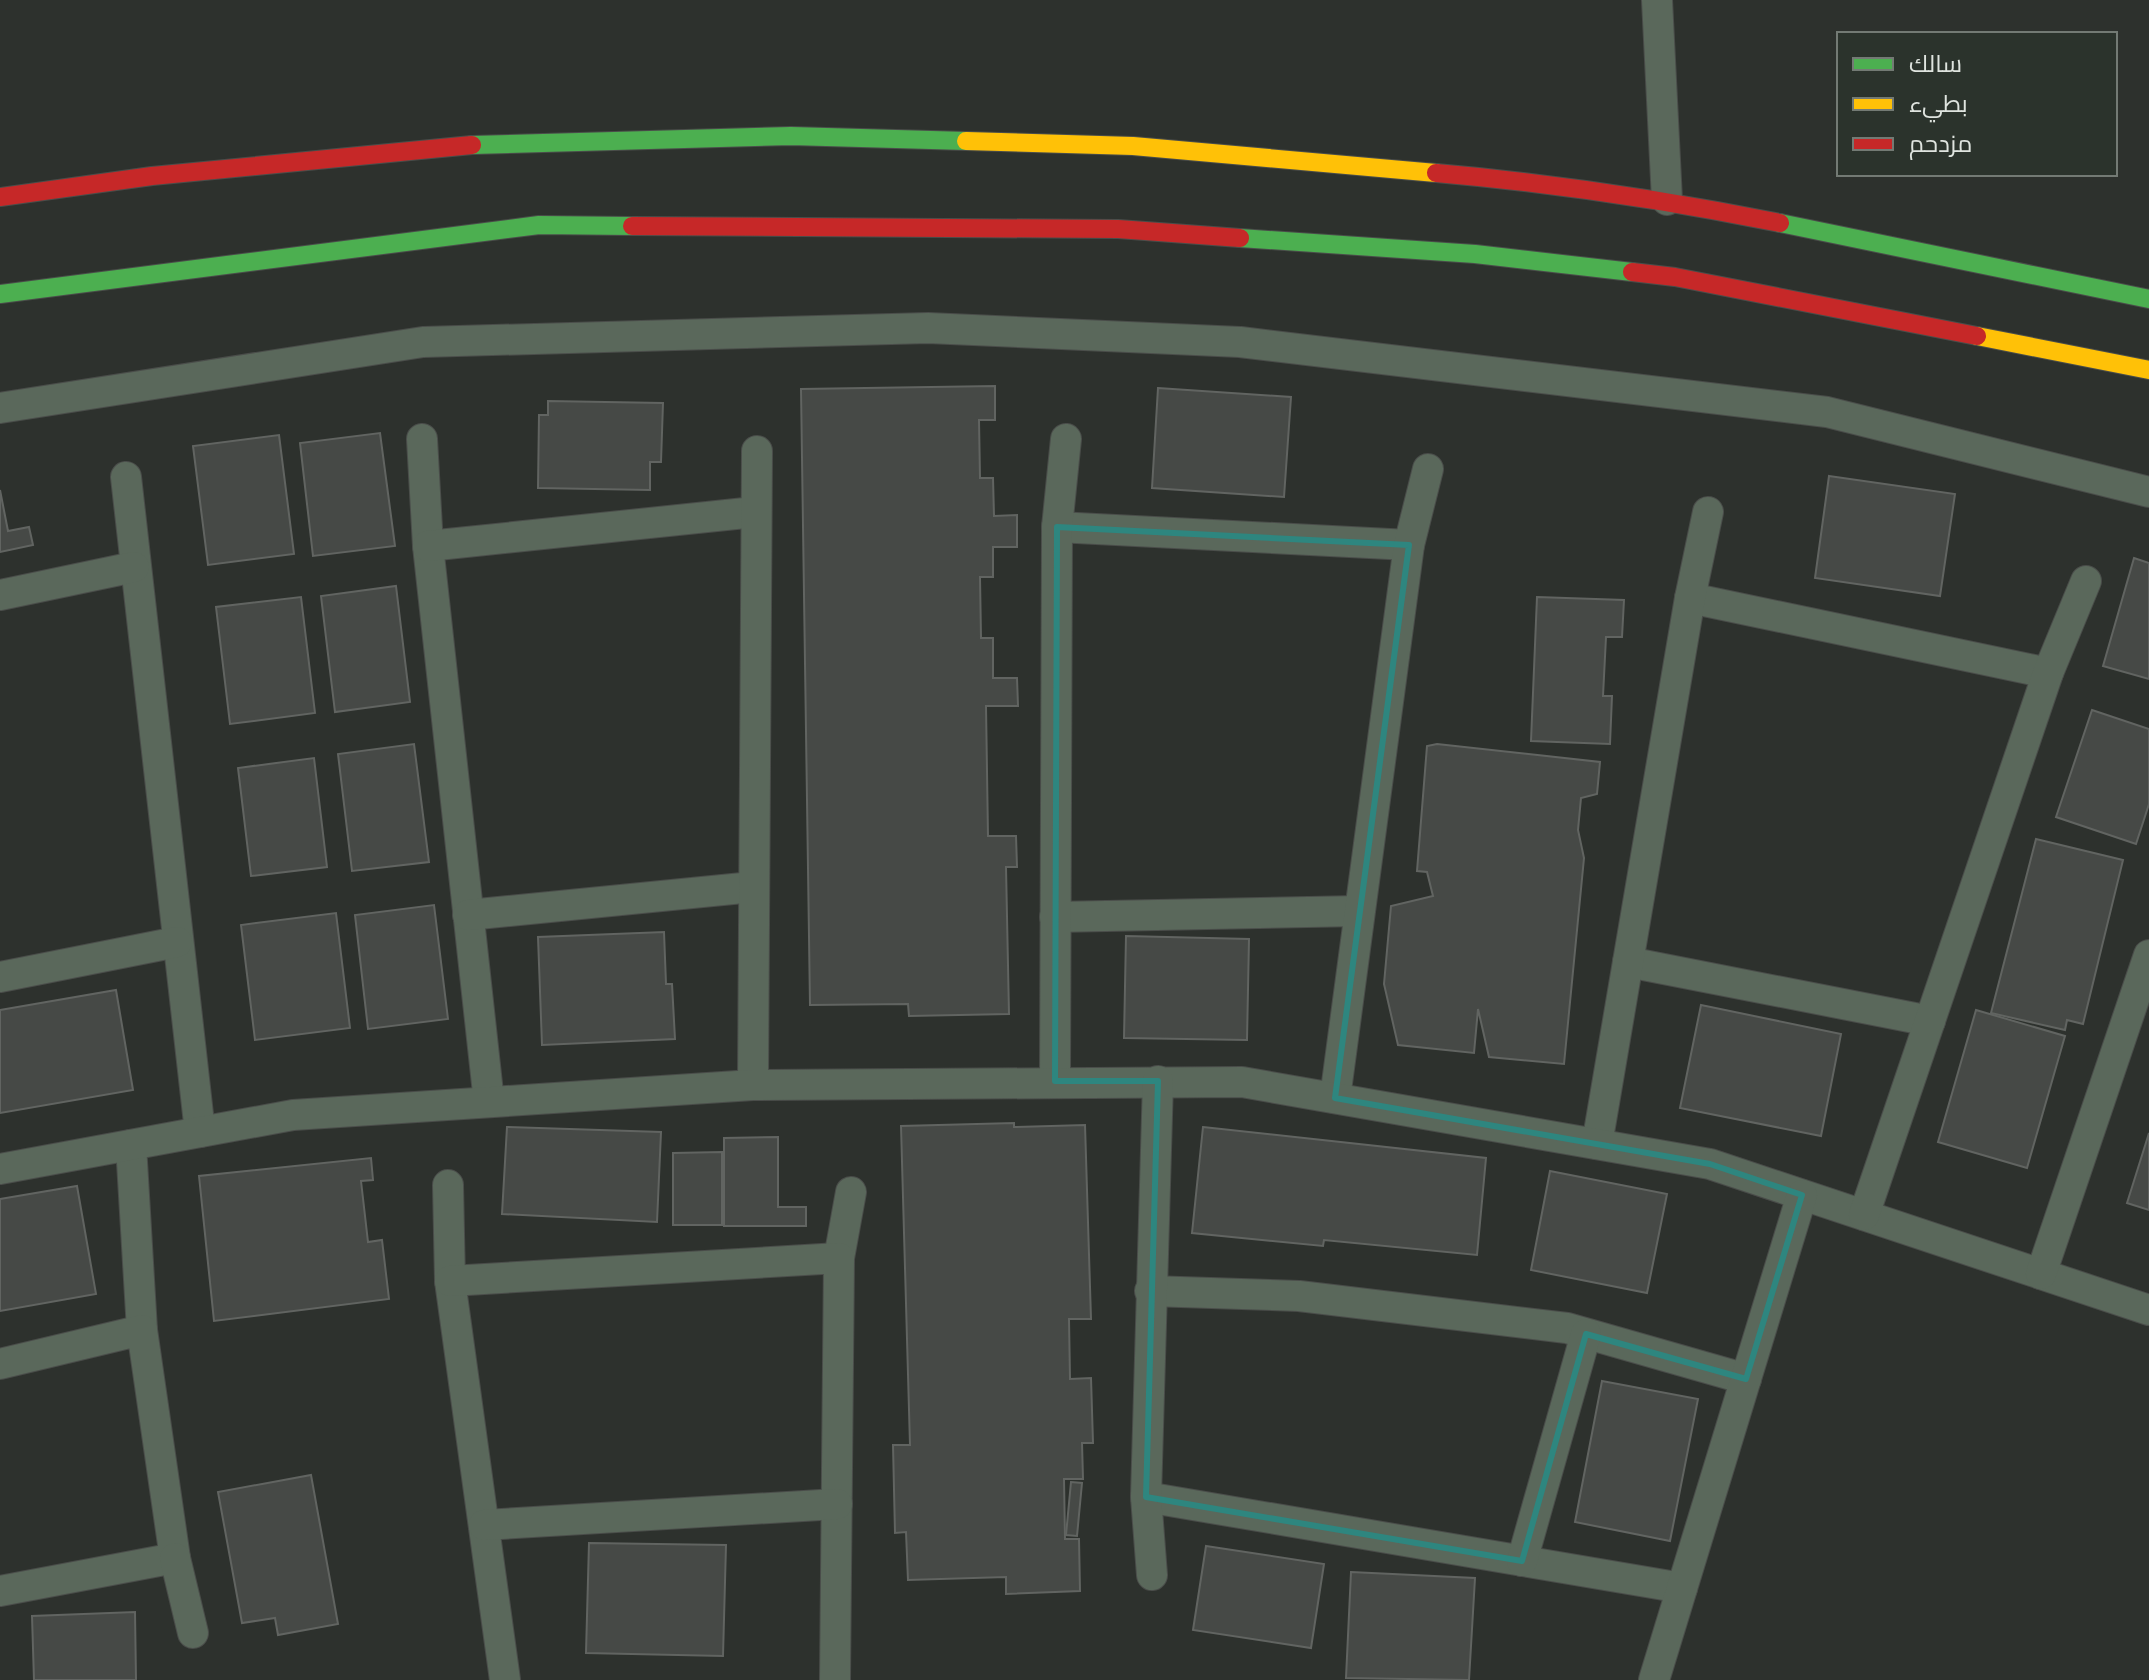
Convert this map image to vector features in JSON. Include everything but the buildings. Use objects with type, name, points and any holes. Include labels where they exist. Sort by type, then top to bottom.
[{"type":"street","points":[[1657,0],[1667,200]]},
{"type":"street","points":[[0,197],[152,176],[478,144],[791,136],[1133,146],[1540,182],[1667,200],[2093,285],[2149,299]]},
{"type":"street","points":[[0,294],[539,225],[1118,229],[1475,254],[1675,277],[2149,370]]},
{"type":"street","points":[[0,408],[423,342],[959,329],[1240,342],[1827,412],[2149,492]]},
{"type":"street","points":[[422,439],[428,546],[489,1102]]},
{"type":"street","points":[[1055,1081],[1057,527],[1066,439]]},
{"type":"street","points":[[753,1085],[757,451]]},
{"type":"street","points":[[1335,1098],[1409,545],[1428,469]]},
{"type":"street","points":[[126,477],[200,1132]]},
{"type":"street","points":[[428,546],[755,512]]},
{"type":"street","points":[[1597,1144],[1690,598],[1708,512]]},
{"type":"street","points":[[1057,527],[1409,545]]},
{"type":"street","points":[[0,595],[134,567]]},
{"type":"street","points":[[1864,1215],[2048,673],[2086,581]]},
{"type":"street","points":[[1690,598],[2048,673]]},
{"type":"street","points":[[468,915],[753,887]]},
{"type":"street","points":[[1055,917],[1359,911]]},
{"type":"street","points":[[0,977],[177,942]]},
{"type":"street","points":[[2041,1274],[2149,955]]},
{"type":"street","points":[[1628,962],[1930,1021]]},
{"type":"street","points":[[1152,1575],[1146,1497],[1158,1081]]},
{"type":"street","points":[[0,1169],[293,1115],[753,1085],[1242,1082],[1710,1164],[2149,1310]]},
{"type":"street","points":[[131,1145],[142,1330],[175,1558],[193,1633]]},
{"type":"street","points":[[448,1185],[450,1281],[505,1680]]},
{"type":"street","points":[[835,1680],[839,1258],[851,1192]]},
{"type":"street","points":[[1654,1680],[1802,1195]]},
{"type":"street","points":[[450,1281],[839,1258]]},
{"type":"street","points":[[1150,1291],[1299,1296],[1567,1328],[1746,1379]]},
{"type":"street","points":[[0,1364],[142,1330]]},
{"type":"street","points":[[1522,1561],[1586,1334]]},
{"type":"street","points":[[1146,1497],[1682,1588]]},
{"type":"street","points":[[484,1525],[837,1504]]},
{"type":"street","points":[[0,1591],[175,1558]]},
{"type":"highlighted area","points":[[1057,527],[1409,545],[1335,1098],[1710,1164],[1802,1195],[1746,1379],[1586,1334],[1522,1561],[1146,1497],[1158,1081],[1055,1081]]},
{"type":"traffic: fast","points":[[472,145],[791,136],[966,141]]},
{"type":"traffic: fast","points":[[1780,223],[2149,299]]},
{"type":"traffic: fast","points":[[0,294],[539,225],[632,226]]},
{"type":"traffic: fast","points":[[1240,238],[1475,254],[1632,272]]},
{"type":"traffic: slow","points":[[966,141],[1133,146],[1436,173]]},
{"type":"traffic: slow","points":[[1977,336],[2149,370]]},
{"type":"traffic: jam","points":[[0,197],[152,176],[472,145]]},
{"type":"traffic: jam","points":[[1436,173],[1609,193],[1780,223]]},
{"type":"traffic: jam","points":[[632,226],[1118,229],[1240,238]]},
{"type":"traffic: jam","points":[[1632,272],[1675,277],[1977,336]]}]
